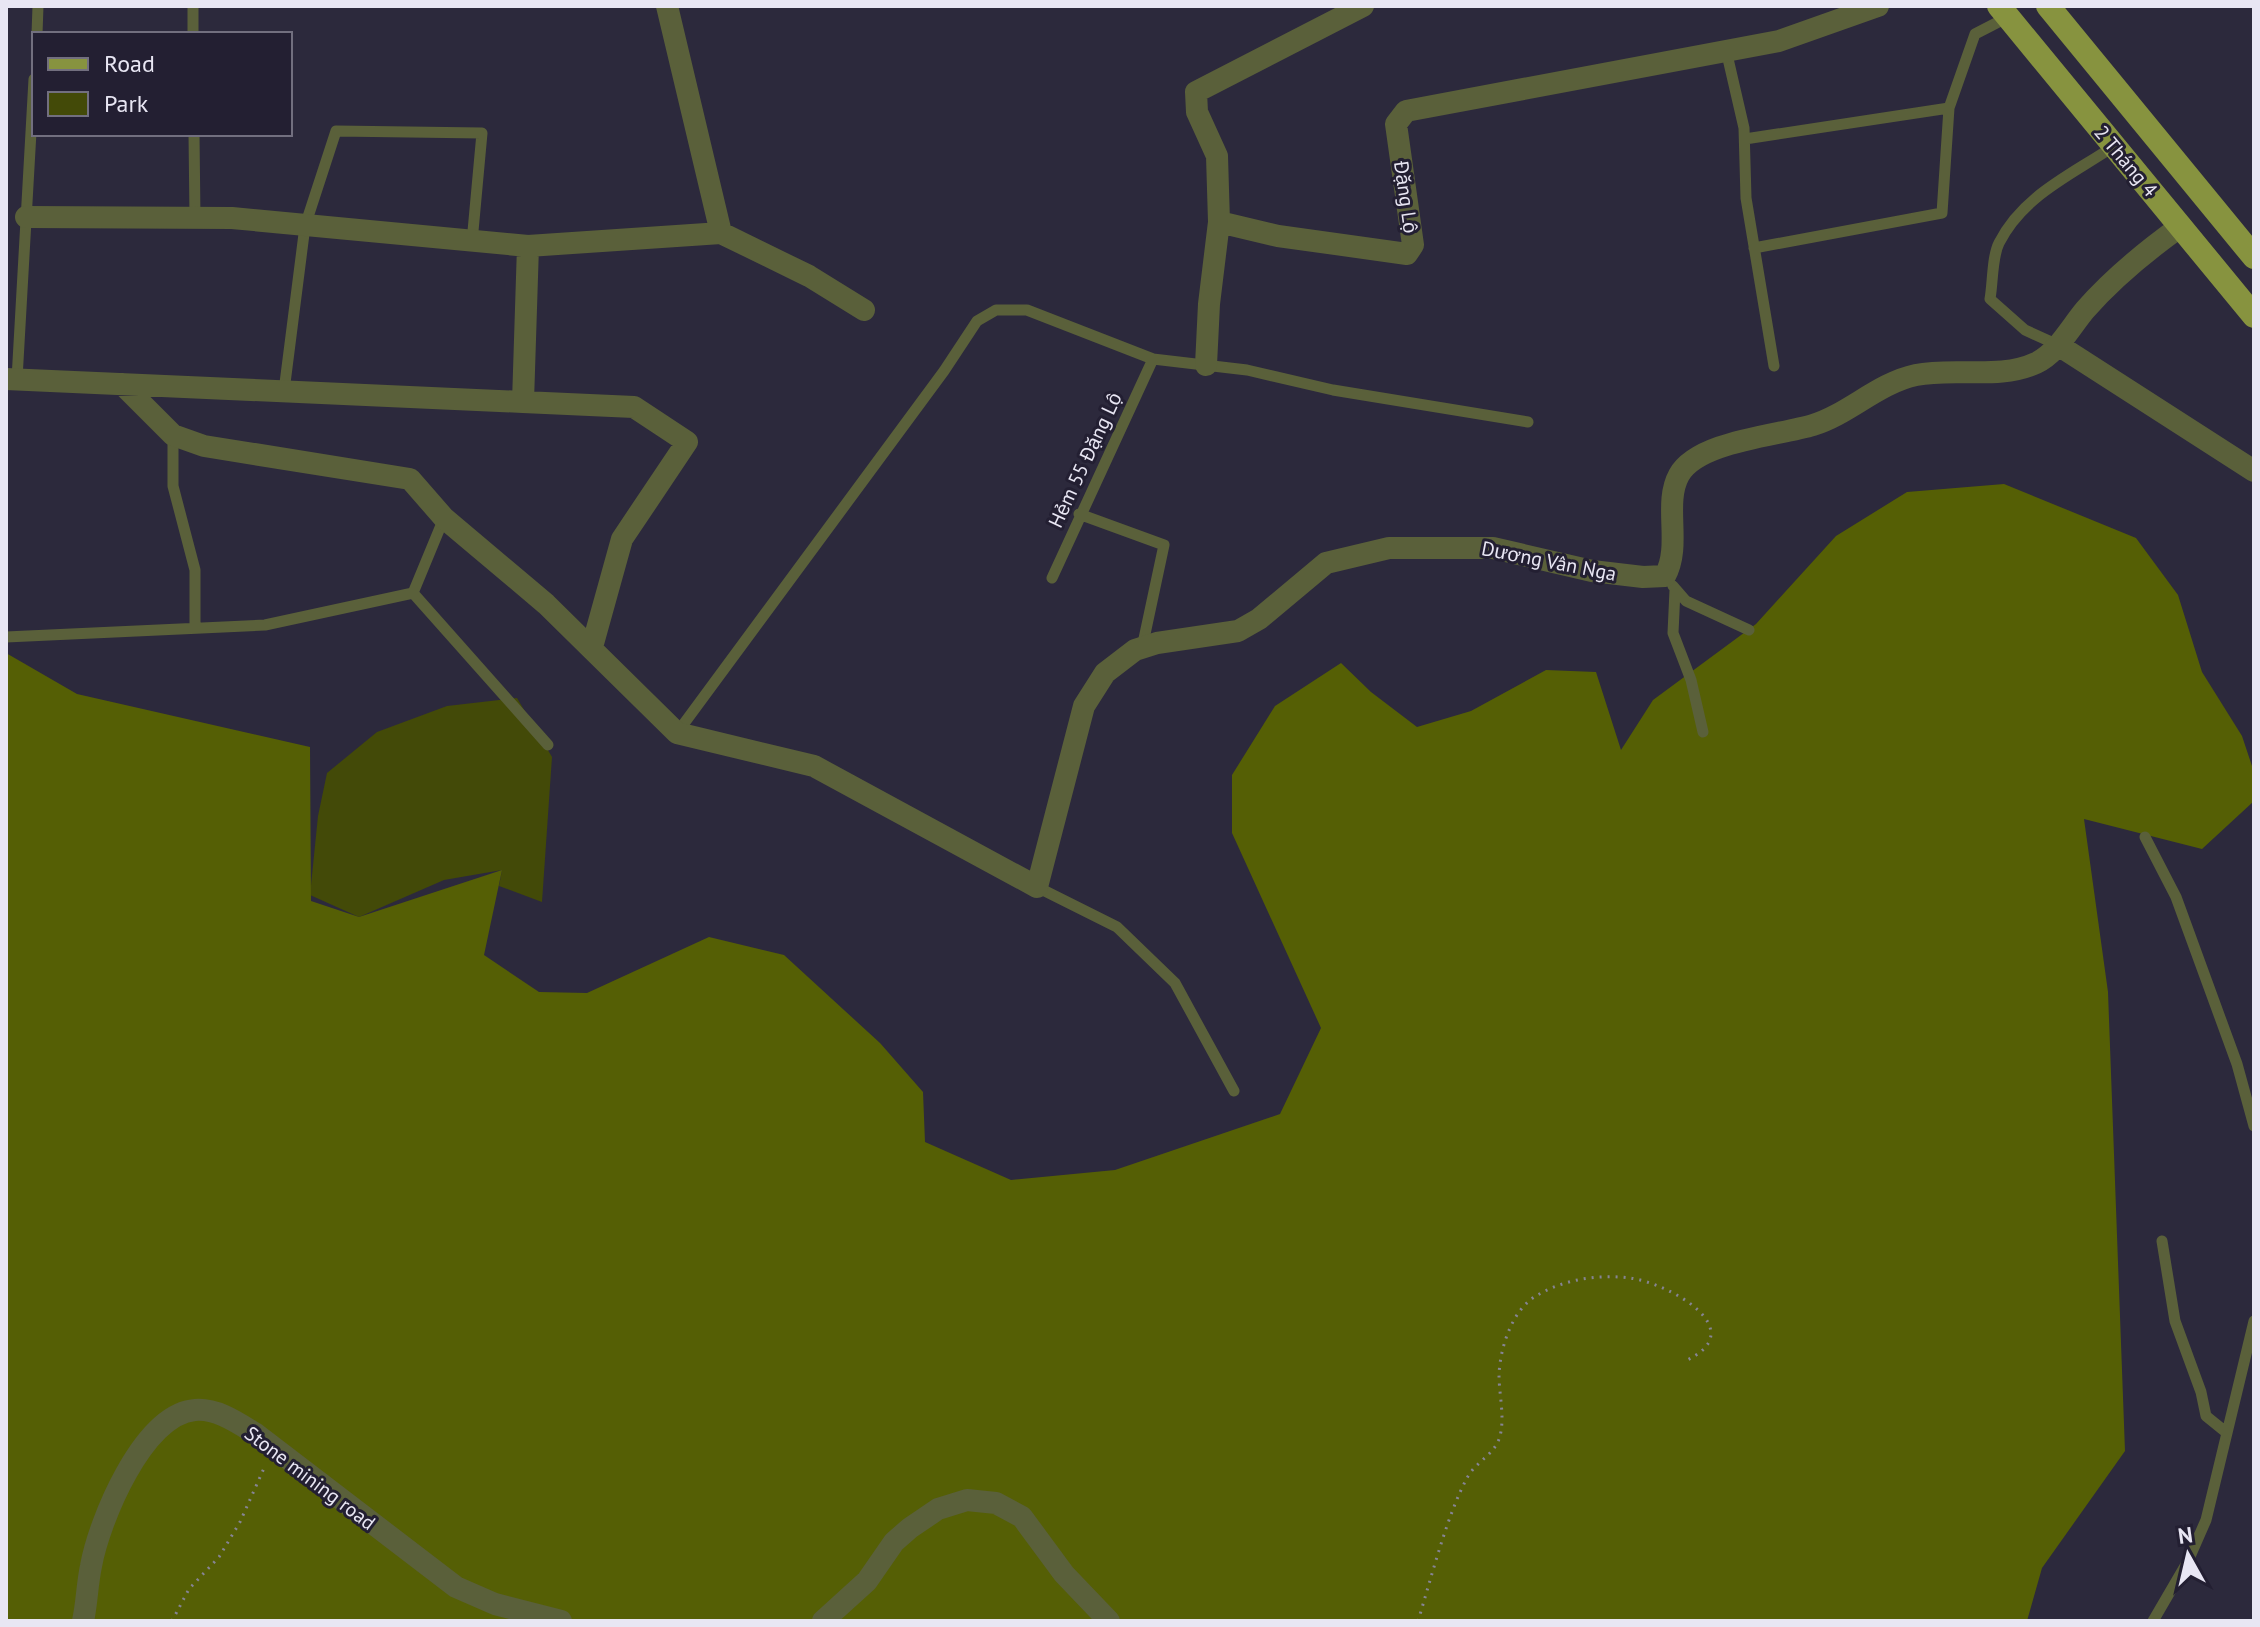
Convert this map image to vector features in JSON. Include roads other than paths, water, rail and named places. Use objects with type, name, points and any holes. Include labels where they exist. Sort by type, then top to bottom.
[{"type":"main road","name":"2 Tháng 4","points":[[2048,6],[2254,257]]},
{"type":"main road","name":"2 Tháng 4","points":[[2004,12],[2254,316]]},
{"type":"street","points":[[667,6],[721,233]]},
{"type":"street","points":[[1206,365],[1209,304],[1219,222],[1217,156],[1197,112],[1196,92],[1363,6]]},
{"type":"street","name":"Đặng Lộ","points":[[1219,222],[1278,236],[1407,254],[1413,245],[1396,124],[1406,111],[1811,32],[1878,6]]},
{"type":"street","points":[[26,217],[232,218],[528,246],[721,233],[809,276],[864,310]]},
{"type":"street","points":[[1670,583],[1674,488],[1679,475],[1699,457],[1746,441],[1815,425],[1906,377],[1938,372],[2012,370],[2037,363],[2058,345],[2110,285],[2146,251],[2181,226]]},
{"type":"street","points":[[523,402],[528,246]]},
{"type":"street","points":[[2058,345],[2254,471]]},
{"type":"street","points":[[12,379],[634,407],[687,442],[622,539],[592,647]]},
{"type":"street","points":[[122,384],[173,435],[204,446],[410,479],[444,518],[592,647],[677,733],[814,766],[1037,887]]},
{"type":"street","name":"Dương Vân Nga","points":[[1037,887],[1084,706],[1092,688],[1116,662],[1142,648],[1238,631],[1259,619],[1326,563],[1389,548],[1493,548],[1592,571],[1670,583]]},
{"type":"street","name":"Stone mining road","points":[[83,1621],[91,1566],[104,1525],[141,1451],[157,1427],[175,1415],[205,1410],[239,1424],[285,1456],[456,1587],[495,1604],[561,1621]]},
{"type":"street","points":[[823,1621],[867,1581],[894,1542],[910,1528],[938,1509],[967,1500],[996,1503],[1022,1517],[1064,1574],[1109,1621]]},
{"type":"lane","points":[[37,32],[38,6]]},
{"type":"lane","points":[[193,6],[193,32]]},
{"type":"lane","points":[[1754,248],[1942,213],[1949,108],[1975,34],[2004,12]]},
{"type":"lane","points":[[1726,50],[1745,139],[1746,198],[1774,366]]},
{"type":"lane","points":[[1745,139],[1949,108]]},
{"type":"lane","points":[[12,379],[32,114]]},
{"type":"lane","points":[[284,391],[305,226],[336,131],[482,133],[472,242]]},
{"type":"lane","points":[[194,136],[195,218]]},
{"type":"lane","points":[[2058,345],[2025,330],[1990,299],[1998,244],[2028,204],[2053,183],[2114,146]]},
{"type":"lane","points":[[677,733],[944,371],[977,321],[996,310],[1035,312],[1153,359],[1247,370],[1333,390],[1528,422]]},
{"type":"lane","name":"Hẻm 55 Đặng Lộ","points":[[1052,578],[1153,359]]},
{"type":"lane","points":[[173,435],[173,486],[195,570],[195,628]]},
{"type":"lane","points":[[1079,514],[1164,545],[1142,648]]},
{"type":"lane","points":[[413,593],[444,518]]},
{"type":"lane","points":[[1670,583],[1686,601],[1749,630]]},
{"type":"lane","points":[[1670,583],[1673,633],[1691,680],[1703,732]]},
{"type":"lane","points":[[6,637],[265,625],[413,593]]},
{"type":"lane","points":[[413,593],[548,745]]},
{"type":"lane","points":[[2145,837],[2168,877],[2188,929],[2237,1064],[2254,1126]]},
{"type":"lane","points":[[1037,887],[1117,927],[1175,983],[1234,1091]]},
{"type":"lane","points":[[2162,1241],[2175,1321],[2201,1392],[2206,1416],[2227,1433]]},
{"type":"lane","points":[[2153,1621],[2188,1561],[2206,1520],[2254,1321]]}]
